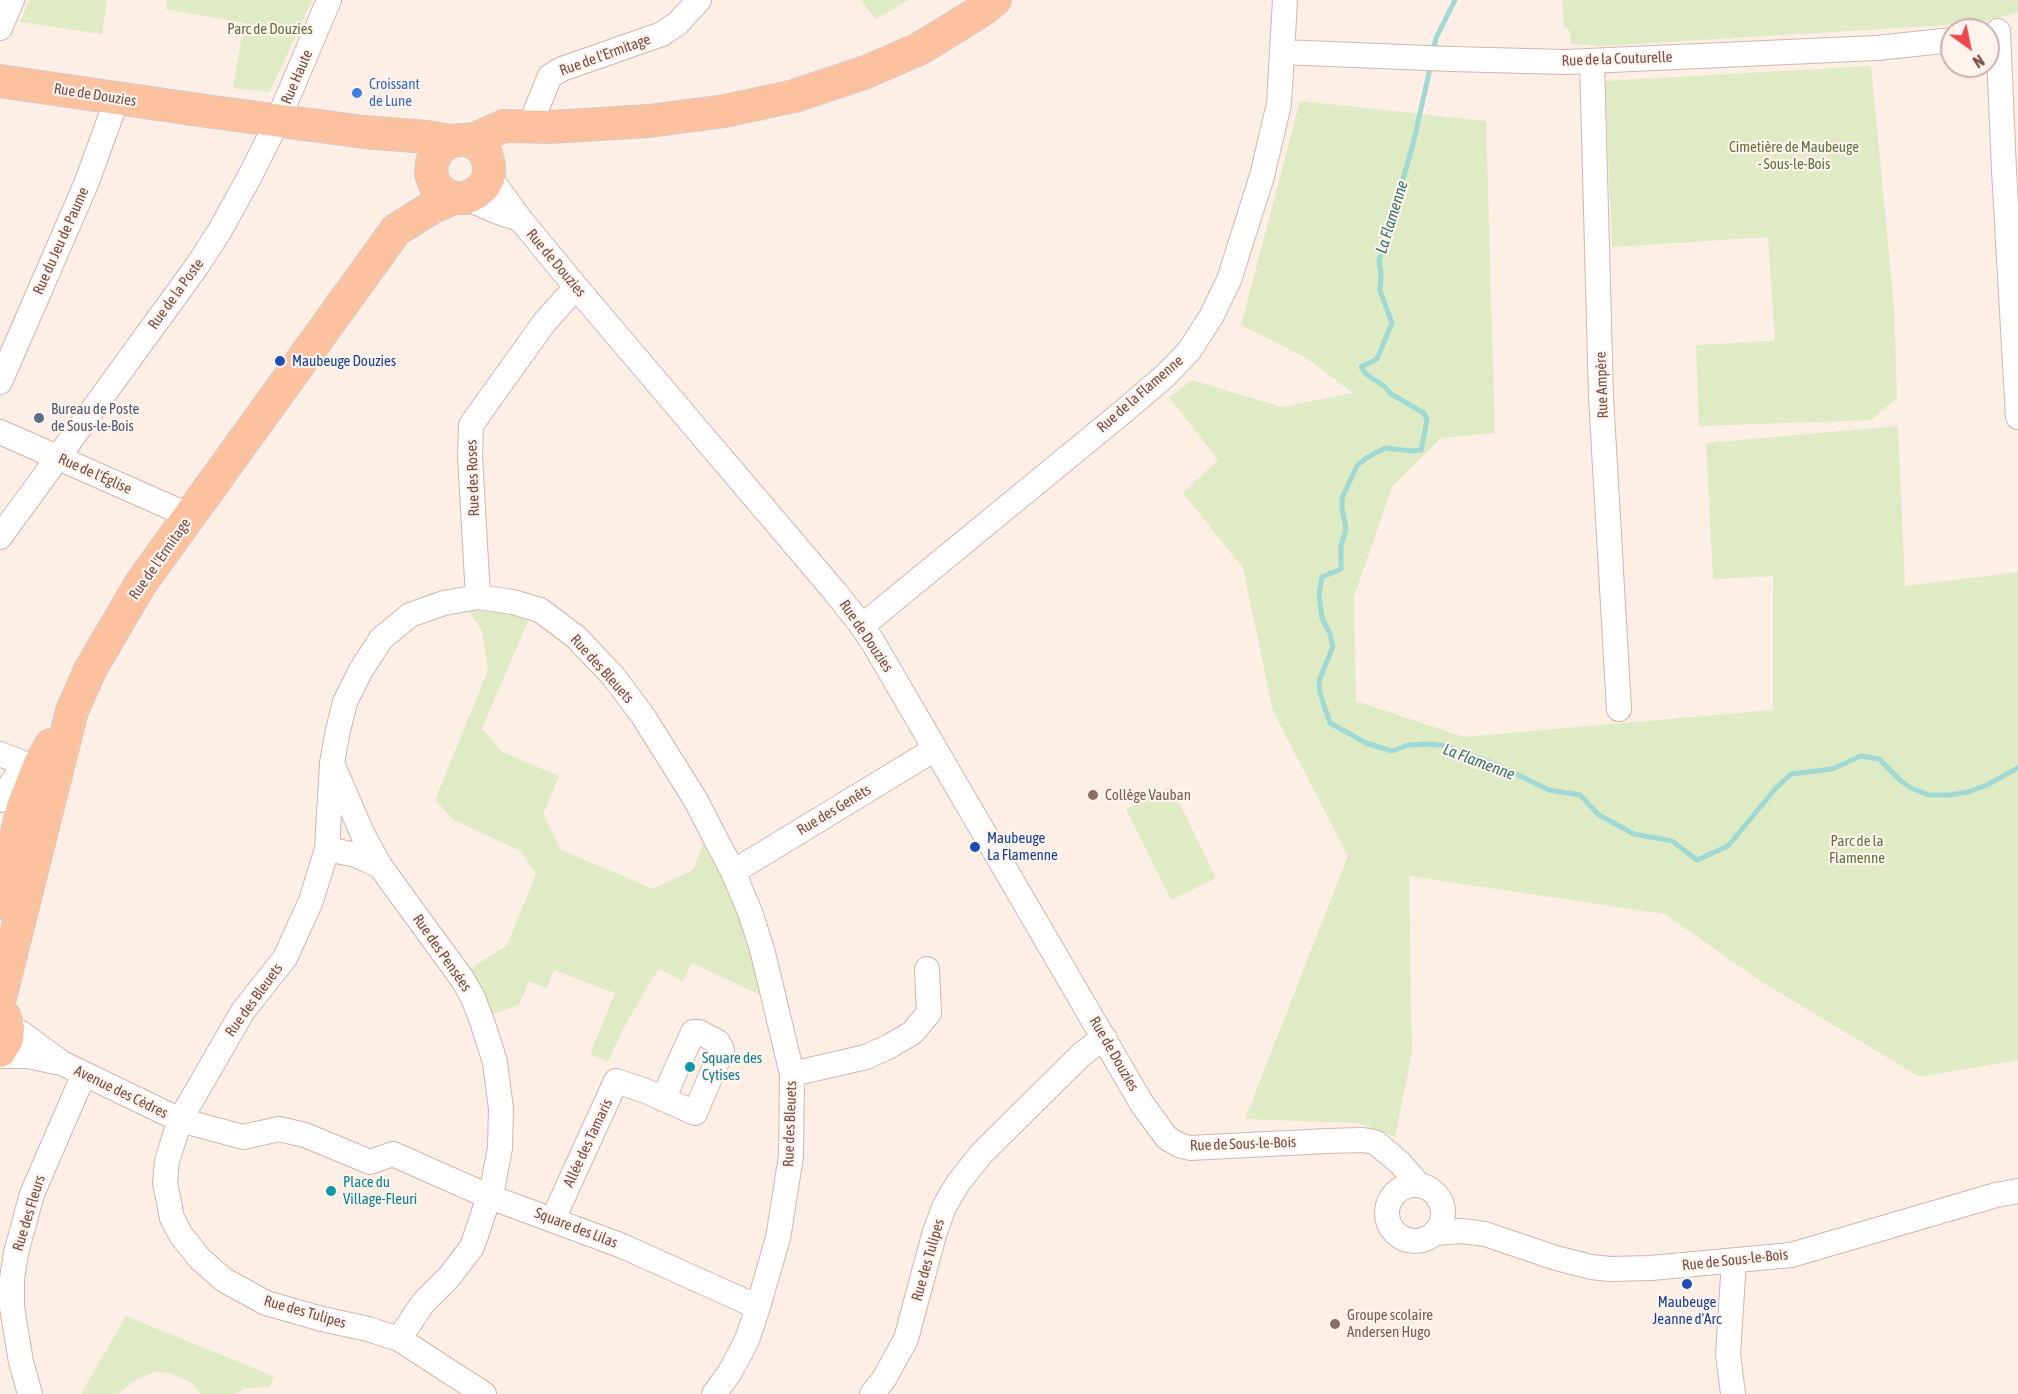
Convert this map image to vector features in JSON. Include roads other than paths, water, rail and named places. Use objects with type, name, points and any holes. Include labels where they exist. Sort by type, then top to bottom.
[{"type":"main road","points":[[396,230],[445,154],[504,126],[649,121],[725,111],[794,96],[866,72],[919,49],[996,0]]},
{"type":"main road","name":"Rue de Douzies","points":[[0,81],[117,99],[392,134],[413,146],[445,154]]},
{"type":"main road","points":[[445,154],[435,184],[443,193],[460,198],[476,194],[484,186],[489,170],[512,139],[535,126]]},
{"type":"main road","points":[[445,154],[478,145],[486,154],[489,170]]},
{"type":"main road","name":"Rue de l'Ermitage","points":[[0,998],[72,711],[90,670],[141,584],[396,230],[431,207],[460,198]]},
{"type":"main road","points":[[0,903],[32,765],[72,711]]},
{"type":"street","points":[[0,28],[12,0]]},
{"type":"street","name":"Rue Haute","points":[[278,120],[329,0]]},
{"type":"street","name":"Rue de l'Ermitage","points":[[535,126],[536,110],[550,76],[562,69],[662,34],[678,23],[699,0]]},
{"type":"street","name":"Rue de la Flamenne","points":[[862,626],[1124,411],[1165,376],[1189,351],[1211,316],[1229,280],[1262,176],[1279,104],[1285,0]]},
{"type":"street","points":[[2001,30],[2011,169],[2018,417]]},
{"type":"street","name":"Rue de la Couturelle","points":[[1282,52],[1452,59],[1592,61],[1877,48],[1940,41]]},
{"type":"street","name":"Rue Ampère","points":[[1592,61],[1601,397],[1619,709]]},
{"type":"street","name":"Rue du Jeu de Paume","points":[[0,382],[86,184],[117,99]]},
{"type":"street","name":"Rue de la Poste","points":[[0,537],[197,266],[250,176],[278,120]]},
{"type":"street","name":"Rue de Douzies","points":[[489,170],[520,219],[862,626],[1142,1104]]},
{"type":"street","name":"Rue de Douzies","points":[[460,198],[520,219]]},
{"type":"street","name":"Rue des Roses","points":[[478,597],[470,456],[471,425],[544,323],[576,287]]},
{"type":"street","name":"Rue de l'Église","points":[[0,432],[190,516]]},
{"type":"street","name":"Rue des Bleuets","points":[[180,1120],[243,1011],[285,958],[311,902],[328,839],[332,763],[345,702],[361,670],[381,639],[410,615],[444,603],[478,597],[513,602],[540,610],[576,637],[605,668],[643,716],[695,799],[733,872],[762,948],[792,1074],[791,1156],[778,1238],[747,1340],[730,1372],[714,1394]]},
{"type":"street","name":"Rue des Genêts","points":[[733,872],[935,749]]},
{"type":"street","points":[[0,754],[32,765],[0,800]]},
{"type":"street","name":"Rue des Pensées","points":[[332,763],[363,835],[380,866],[463,980],[482,1021],[495,1062],[501,1109],[500,1148],[490,1197],[472,1247],[449,1277],[423,1303],[399,1340]]},
{"type":"street","points":[[363,835],[344,828],[328,839],[380,866]]},
{"type":"street","points":[[792,1074],[866,1057],[912,1033],[929,1013],[927,969]]},
{"type":"street","name":"Avenue des Cèdres","points":[[2,1036],[21,1033],[62,1063],[180,1120],[243,1137],[279,1129],[305,1135],[370,1162],[393,1154]]},
{"type":"street","name":"Rue des Tulipes","points":[[872,1394],[884,1379],[906,1339],[934,1235],[944,1207],[958,1183],[981,1153],[1081,1055],[1104,1037]]},
{"type":"street","name":"Rue des Fleurs","points":[[30,1394],[21,1362],[12,1307],[12,1279],[16,1253],[32,1194],[84,1074]]},
{"type":"street","name":"Allée des Tamaris","points":[[553,1219],[616,1081],[663,1099]]},
{"type":"street","name":"Rue de Sous-le-Bois","points":[[1142,1104],[1167,1138],[1190,1148],[1363,1140]]},
{"type":"street","name":"Rue des Tulipes","points":[[180,1120],[166,1161],[166,1192],[172,1218],[181,1235],[200,1259],[224,1280],[266,1303],[368,1329],[399,1340],[484,1394]]},
{"type":"street","points":[[1363,1140],[1375,1142],[1400,1163],[1419,1185]]},
{"type":"street","points":[[1363,1140],[1384,1170],[1392,1196]]},
{"type":"street","name":"Square des Lilas","points":[[393,1154],[490,1197],[620,1245],[758,1307]]},
{"type":"street","points":[[1419,1185],[1427,1187],[1440,1199],[1443,1216],[1441,1224],[1429,1238],[1413,1241],[1396,1234],[1390,1226],[1388,1208],[1392,1196],[1402,1188],[1419,1185]]},
{"type":"street","name":"Rue de Sous-le-Bois","points":[[1434,1233],[1462,1231],[1485,1234],[1556,1258],[1591,1267],[1610,1269],[1734,1261],[1791,1255],[1996,1195],[2018,1191]]},
{"type":"street","name":"Rue de Sous-le-Bois","points":[[1440,1199],[1485,1234]]},
{"type":"street","points":[[1733,1394],[1728,1354],[1734,1261]]},
{"type":"waterway","name":"La Flamenne","points":[[1433,52],[1436,38],[1455,0]]},
{"type":"waterway","name":"La Flamenne","points":[[1431,64],[1394,221],[1379,260],[1380,291],[1392,323],[1377,359],[1361,367],[1367,375],[1384,386],[1391,394],[1424,413],[1427,420],[1421,450],[1385,448],[1366,458],[1357,466],[1342,498],[1346,529],[1341,545],[1341,569],[1322,577],[1319,595],[1322,618],[1333,646],[1319,681],[1320,693],[1330,723],[1366,743],[1392,751],[1408,745],[1447,746],[1495,764],[1549,790],[1580,795],[1599,815],[1634,834],[1672,841],[1697,860],[1728,846],[1776,788],[1791,774],[1832,769],[1861,756],[1879,759],[1911,788],[1929,795],[1949,795],[1968,792],[1987,785],[2018,768]]},
{"type":"place","name":"Croissant de Lune","points":[[357,93]]},
{"type":"place","name":"Maubeuge Douzies","points":[[280,361]]},
{"type":"place","name":"Bureau de Poste de Sous-le-Bois","points":[[39,418]]},
{"type":"place","name":"Collège Vauban","points":[[1093,795]]},
{"type":"place","name":"Maubeuge La Flamenne","points":[[975,847]]},
{"type":"place","name":"Square des Cytises","points":[[690,1067]]},
{"type":"place","name":"Place du Village-Fleuri","points":[[331,1191]]},
{"type":"place","name":"Maubeuge Jeanne d'Arc","points":[[1687,1284]]},
{"type":"place","name":"Groupe scolaire Andersen Hugo","points":[[1335,1324]]},
{"type":"park label","name":"Parc de Douzies","points":[[270,29]]},
{"type":"park label","name":"Cimetière de Maubeuge - Sous-le-Bois","points":[[1794,156]]},
{"type":"park label","name":"Parc de la Flamenne","points":[[1857,850]]}]
